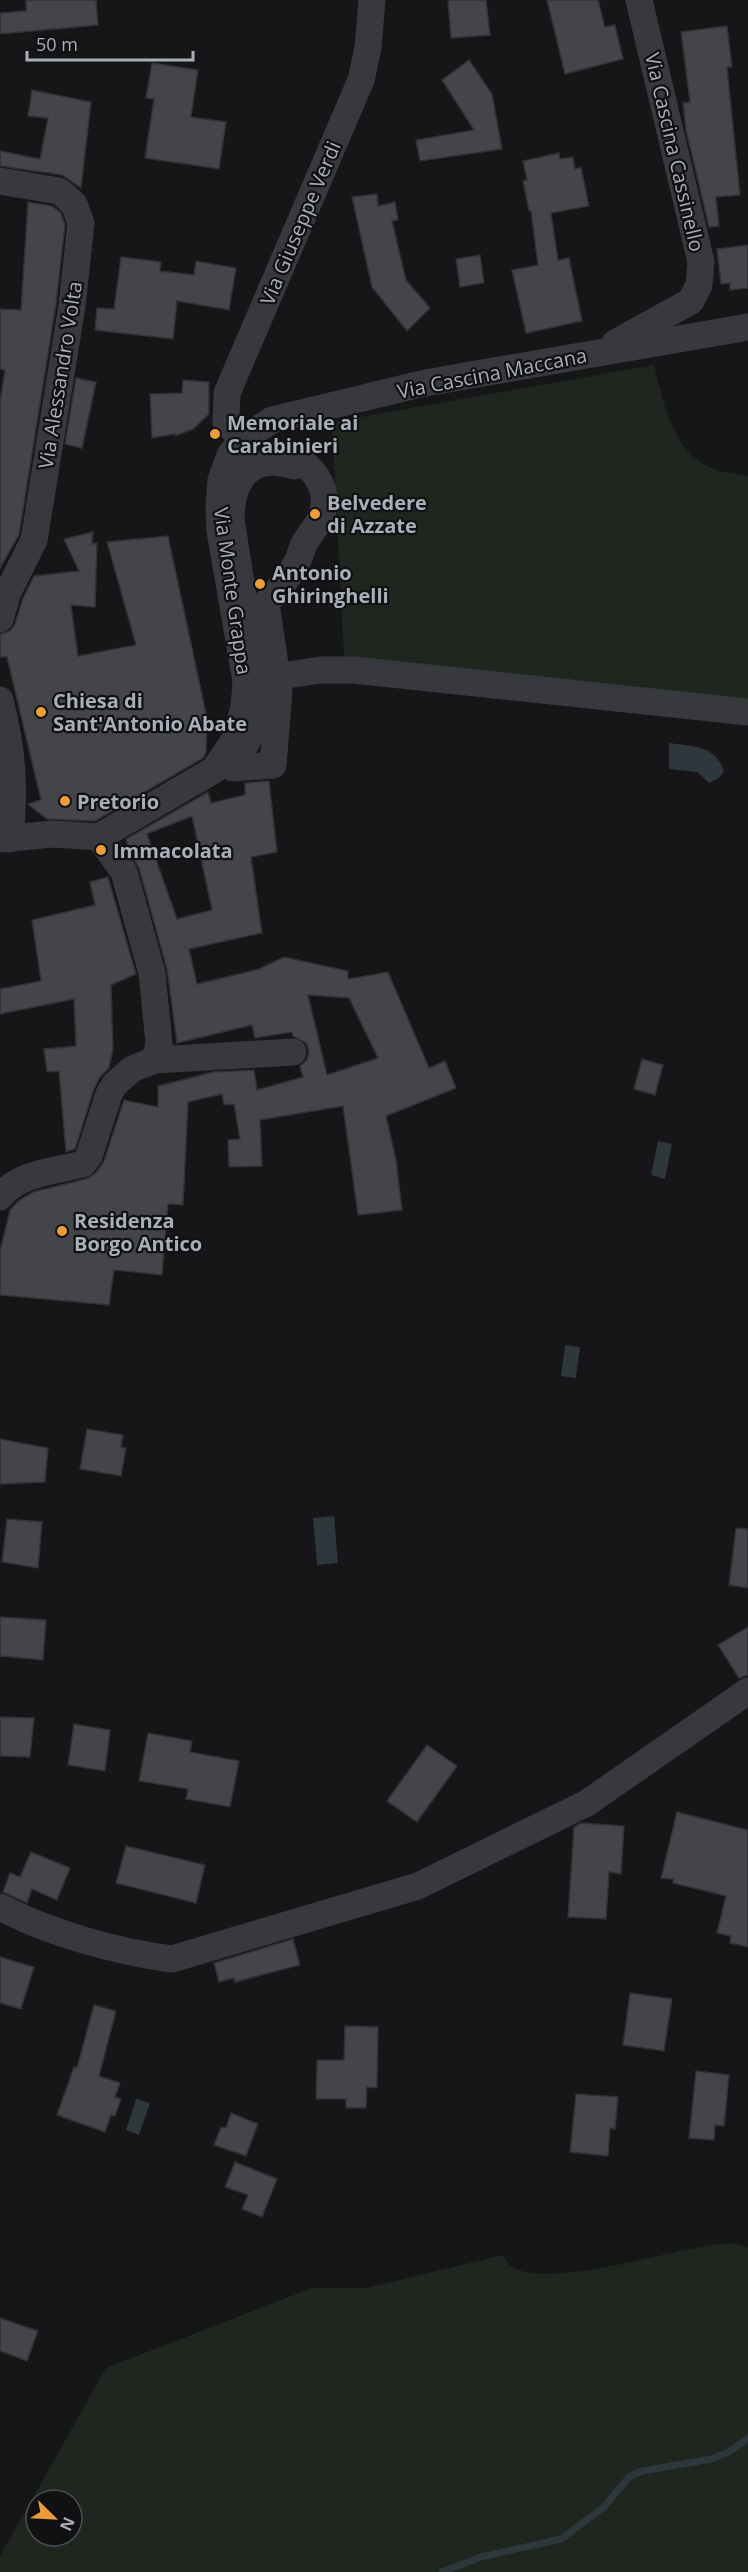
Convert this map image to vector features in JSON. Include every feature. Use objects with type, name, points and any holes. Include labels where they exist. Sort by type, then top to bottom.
[{"type":"street","name":"Via Giuseppe Verdi","points":[[242,440],[226,422],[227,393],[361,80],[368,48],[372,0]]},
{"type":"street","name":"Via Cascina Cassinello","points":[[595,354],[691,301],[699,285],[701,262],[639,0]]},
{"type":"street","name":"Via Alessandro Volta","points":[[0,181],[58,191],[74,204],[81,223],[72,306],[34,540],[8,592],[0,619]]},
{"type":"street","name":"Via Cascina Maccana","points":[[242,440],[272,420],[425,383],[748,327]]},
{"type":"street","name":"Via Monte Grappa","points":[[99,837],[214,770],[234,739],[244,707],[260,679],[220,531],[219,506],[224,472],[230,456],[242,440]]},
{"type":"street","points":[[297,458],[309,466],[318,477],[323,490],[324,505],[322,515],[306,541],[290,575],[266,603],[260,679],[231,519],[231,500],[235,487],[253,467],[267,462],[281,462],[294,466],[297,458]]},
{"type":"street","points":[[260,679],[321,670],[354,670],[748,712]]},
{"type":"street","points":[[0,700],[10,739],[14,788],[5,839],[54,834],[99,837],[124,873],[152,973],[159,1043],[155,1060]]},
{"type":"street","points":[[0,1197],[20,1180],[83,1164],[89,1156],[109,1094],[114,1085],[132,1069],[155,1060],[292,1052]]},
{"type":"street","points":[[0,1907],[29,1922],[131,1954],[172,1959],[418,1886],[587,1803],[748,1691]]},
{"type":"shaded area","points":[[654,365],[671,424],[687,449],[697,460],[711,468],[748,476],[748,701],[344,657],[332,422]]},
{"type":"shaded area","points":[[669,743],[695,746],[709,751],[720,762],[724,771],[719,778],[709,783],[697,772],[669,769]]},
{"type":"shaded area","points":[[658,1141],[672,1144],[665,1179],[651,1175]]},
{"type":"shaded area","points":[[565,1345],[580,1347],[576,1378],[561,1376]]},
{"type":"shaded area","points":[[334,1516],[338,1563],[317,1565],[313,1518]]},
{"type":"shaded area","points":[[136,2099],[150,2103],[139,2135],[126,2130]]},
{"type":"shaded area","points":[[732,2243],[748,2247],[748,2572],[0,2572],[0,2556],[24,2513],[24,2548],[84,2548],[84,2488],[38,2488],[106,2368],[312,2288],[366,2288],[503,2255],[511,2266],[529,2273],[554,2274],[584,2271]]},
{"type":"building","points":[[26,0],[96,0],[98,25],[0,34],[0,13],[26,11]]},
{"type":"building","points":[[448,0],[486,0],[490,35],[451,38]]},
{"type":"building","points":[[547,0],[598,0],[605,27],[615,25],[623,59],[565,74]]},
{"type":"building","points":[[727,26],[732,67],[727,67],[740,195],[716,197],[719,226],[709,227],[686,130],[683,103],[690,102],[681,32]]},
{"type":"building","points":[[469,60],[492,94],[502,149],[420,161],[416,140],[474,130],[442,80]]},
{"type":"building","points":[[152,63],[198,70],[191,117],[226,122],[219,169],[145,158],[154,99],[146,98]]},
{"type":"building","points":[[32,90],[91,102],[81,188],[62,175],[0,166],[0,151],[40,159],[48,118],[28,116]]},
{"type":"building","points":[[559,153],[560,159],[573,157],[575,169],[581,167],[589,206],[551,213],[558,260],[569,258],[582,321],[526,333],[512,270],[538,265],[531,211],[529,211],[523,181],[527,180],[523,161]]},
{"type":"building","points":[[377,194],[378,206],[395,202],[398,220],[392,221],[406,280],[430,308],[407,331],[372,287],[352,197]]},
{"type":"building","points":[[28,202],[52,206],[61,213],[65,225],[56,304],[19,535],[0,568],[0,402],[5,370],[0,369],[0,309],[21,310]]},
{"type":"building","points":[[748,245],[748,288],[730,290],[730,283],[721,284],[717,249]]},
{"type":"building","points":[[480,255],[484,283],[460,287],[456,259]]},
{"type":"building","points":[[121,257],[161,262],[160,271],[194,275],[196,261],[236,268],[229,310],[177,301],[173,339],[95,330],[97,308],[114,309]]},
{"type":"building","points":[[76,378],[96,382],[82,448],[65,444]]},
{"type":"building","points":[[183,380],[209,382],[209,414],[193,429],[175,436],[175,434],[152,438],[150,394],[182,393]]},
{"type":"building","points":[[93,532],[92,544],[97,543],[95,607],[71,605],[78,656],[136,645],[107,542],[168,536],[207,718],[206,753],[203,758],[95,821],[47,819],[28,804],[41,800],[7,657],[0,657],[0,634],[10,631],[15,624],[23,598],[34,576],[79,571],[64,539]]},
{"type":"building","points":[[269,781],[277,852],[251,857],[262,933],[189,949],[197,984],[259,969],[284,957],[348,971],[348,979],[388,972],[429,1068],[445,1061],[456,1088],[386,1116],[396,1160],[402,1210],[358,1215],[343,1106],[260,1120],[262,1166],[229,1167],[228,1140],[240,1139],[234,1104],[224,1105],[222,1094],[188,1102],[183,1205],[168,1204],[162,1275],[114,1270],[109,1305],[0,1295],[0,1251],[10,1210],[18,1201],[33,1192],[86,1179],[96,1173],[104,1161],[124,1100],[158,1107],[158,1086],[213,1072],[254,1070],[257,1090],[303,1077],[300,1066],[307,1060],[309,1051],[306,1043],[293,1036],[292,1032],[255,1038],[252,1025],[177,1043],[167,969],[139,868],[130,853],[126,839],[208,792],[211,803],[245,795],[245,783]],"holes":[[[192,816],[212,910],[177,919],[147,834]],[[308,995],[349,998],[378,1058],[327,1075]]]},
{"type":"building","points":[[108,877],[136,974],[111,985],[113,1049],[109,1068],[100,1077],[94,1089],[75,1149],[66,1152],[59,1071],[47,1072],[44,1049],[76,1046],[74,999],[0,1014],[0,989],[41,981],[32,920],[95,905],[90,882]]},
{"type":"building","points":[[642,1059],[663,1065],[655,1095],[634,1089]]},
{"type":"building","points":[[87,1429],[123,1435],[121,1447],[126,1448],[121,1476],[80,1469]]},
{"type":"building","points":[[0,1439],[48,1448],[45,1482],[0,1484]]},
{"type":"building","points":[[7,1519],[42,1522],[38,1568],[2,1562]]},
{"type":"building","points":[[736,1528],[748,1529],[748,1588],[729,1585]]},
{"type":"building","points":[[0,1617],[46,1620],[43,1660],[0,1656]]},
{"type":"building","points":[[748,1627],[748,1675],[739,1678],[718,1645]]},
{"type":"building","points":[[0,1717],[34,1718],[30,1757],[0,1756]]},
{"type":"building","points":[[74,1724],[110,1730],[105,1771],[68,1765]]},
{"type":"building","points":[[148,1733],[192,1741],[190,1752],[239,1761],[230,1807],[186,1799],[188,1789],[139,1781]]},
{"type":"building","points":[[427,1745],[457,1766],[417,1822],[387,1801]]},
{"type":"building","points":[[677,1812],[748,1830],[748,1947],[730,1943],[731,1936],[717,1933],[726,1896],[673,1883],[674,1879],[661,1878]]},
{"type":"building","points":[[581,1823],[624,1826],[621,1874],[609,1872],[606,1919],[568,1917],[574,1827]]},
{"type":"building","points":[[126,1846],[205,1865],[196,1903],[116,1883]]},
{"type":"building","points":[[31,1852],[70,1868],[57,1900],[32,1889],[27,1903],[3,1892],[10,1873],[20,1877]]},
{"type":"building","points":[[293,1939],[300,1965],[235,1982],[234,1978],[219,1982],[214,1963]]},
{"type":"building","points":[[0,1957],[34,1967],[21,2009],[0,2003]]},
{"type":"building","points":[[630,1993],[672,1999],[664,2051],[623,2045]]},
{"type":"building","points":[[94,2005],[116,2011],[99,2076],[120,2083],[115,2097],[121,2099],[115,2116],[111,2115],[105,2132],[57,2115],[74,2067],[77,2068]]},
{"type":"building","points":[[345,2026],[378,2027],[377,2088],[367,2087],[366,2108],[346,2108],[346,2099],[316,2099],[317,2060],[344,2060]]},
{"type":"building","points":[[696,2071],[729,2075],[724,2126],[715,2125],[714,2140],[689,2138]]},
{"type":"building","points":[[576,2094],[618,2097],[615,2129],[610,2128],[608,2156],[570,2152]]},
{"type":"building","points":[[231,2113],[258,2124],[246,2156],[214,2145],[221,2127],[226,2128]]},
{"type":"building","points":[[235,2162],[277,2179],[262,2217],[242,2209],[248,2195],[225,2187]]},
{"type":"building","points":[[0,2318],[38,2331],[27,2361],[0,2351]]},
{"type":"waterway","points":[[442,2572],[481,2557],[561,2539],[604,2507],[629,2477],[642,2471],[711,2459],[729,2452],[748,2438]]},
{"type":"place","name":"Memoriale ai Carabinieri","points":[[215,434]]},
{"type":"place","name":"Belvedere di Azzate","points":[[315,514]]},
{"type":"place","name":"Antonio Ghiringhelli","points":[[260,584]]},
{"type":"place","name":"Chiesa di Sant'Antonio Abate","points":[[41,712]]},
{"type":"place","name":"Pretorio","points":[[65,801]]},
{"type":"place","name":"Immacolata","points":[[101,850]]},
{"type":"place","name":"Residenza Borgo Antico","points":[[62,1231]]}]
